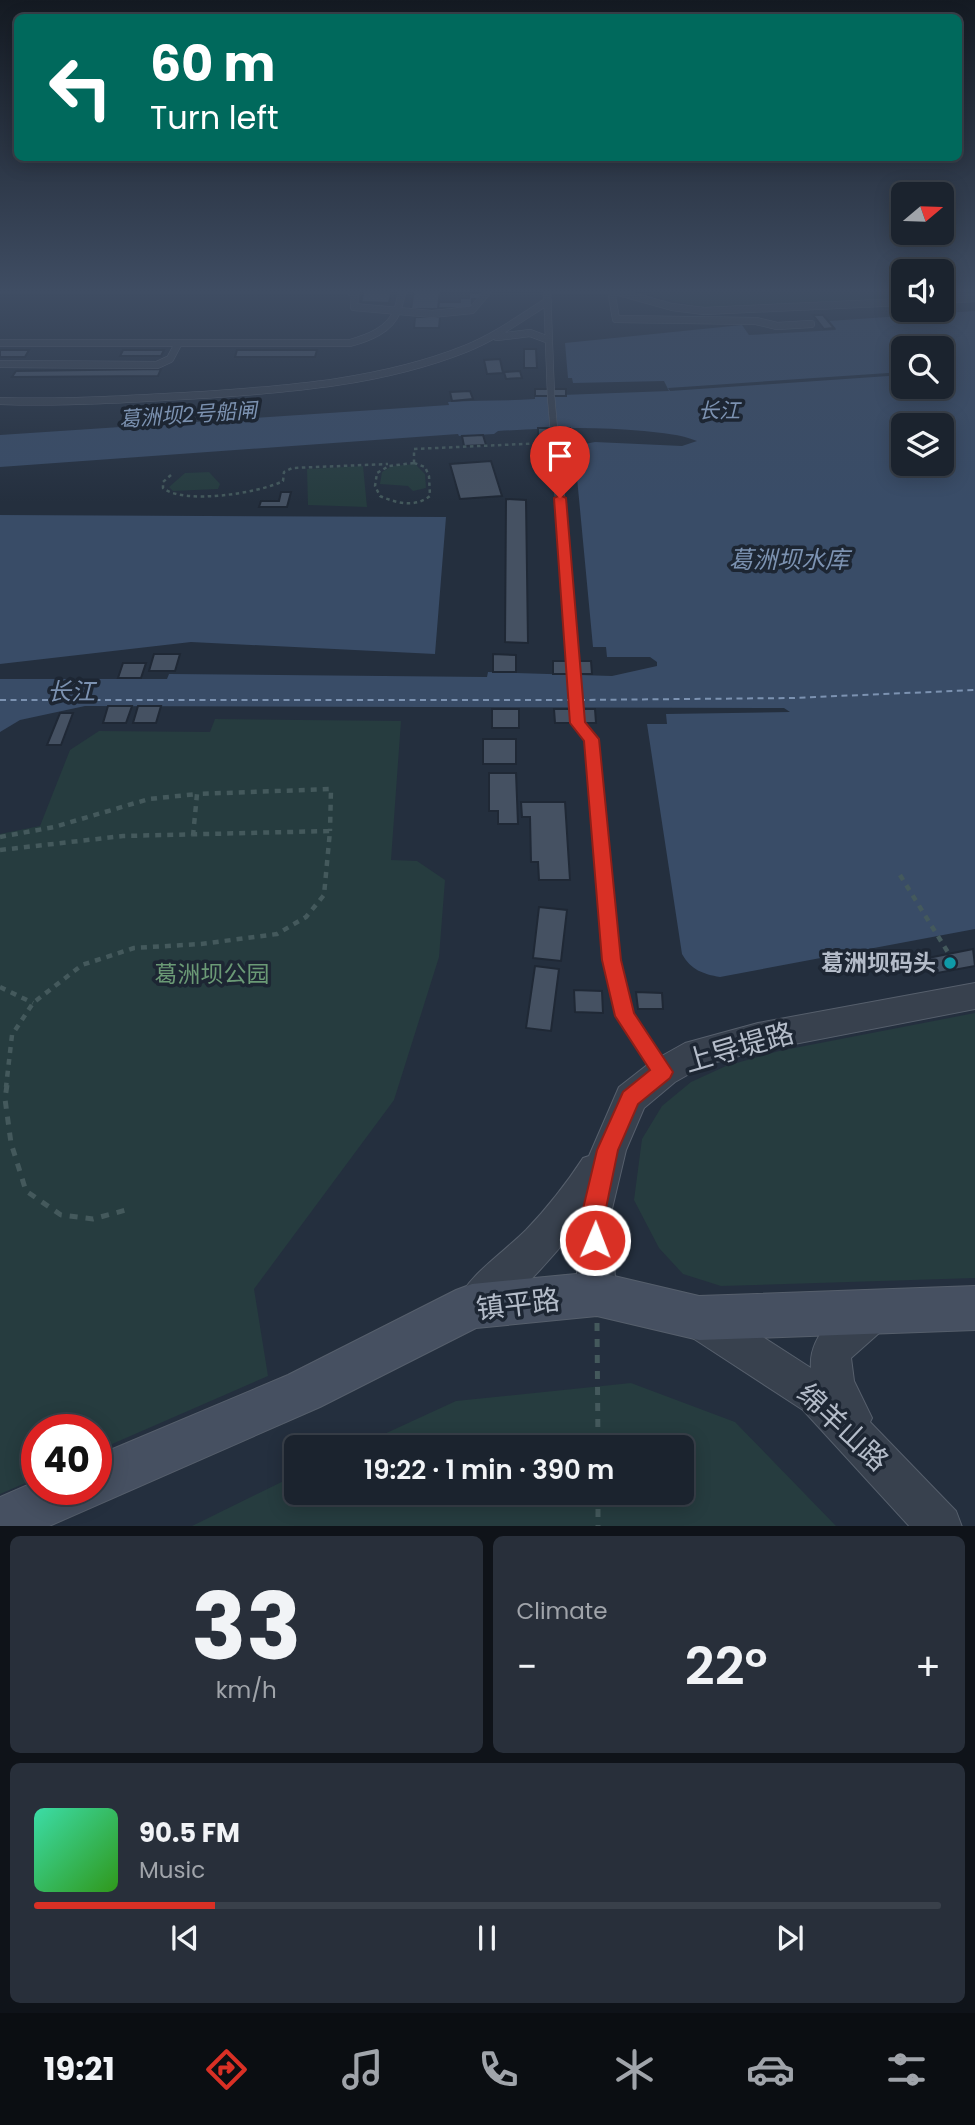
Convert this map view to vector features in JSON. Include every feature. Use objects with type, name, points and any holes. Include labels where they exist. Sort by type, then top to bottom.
[{"type":"main road","name":"镇平路","points":[[112,1473],[304,1391],[472,1306],[597,1294],[699,1318],[975,1308]]},
{"type":"main road","points":[[0,1522],[39,1505]]},
{"type":"street","name":"上导堤路","points":[[597,1294],[593,1213],[608,1150],[631,1098],[663,1072],[697,1053],[758,1037],[975,996]]},
{"type":"street","points":[[472,1306],[536,1248],[579,1197],[608,1150]]},
{"type":"street","points":[[873,1312],[834,1347],[831,1364],[836,1391],[874,1455]]},
{"type":"street","name":"绵羊山路","points":[[699,1318],[817,1396],[939,1526]]},
{"type":"lane","points":[[0,365],[157,365],[167,360]]},
{"type":"lane","points":[[0,401],[88,401],[287,389],[350,380],[429,360]]},
{"type":"lane","points":[[550,360],[551,397],[578,727],[592,739],[612,960],[625,1016],[663,1072]]},
{"type":"path","points":[[414,463],[414,449],[555,444]]},
{"type":"path","points":[[171,475],[163,482],[163,488],[170,494],[248,491],[277,485],[283,481],[284,472],[292,468],[388,464],[414,463],[425,467],[429,475],[430,496],[420,503],[380,496],[376,490],[376,474],[388,464]]},
{"type":"path","points":[[0,837],[54,827],[149,799],[197,794],[331,789],[324,895],[306,917],[277,934],[201,944],[134,948],[82,965],[33,1003],[12,1035],[6,1087],[11,1143],[26,1191],[61,1215],[93,1219],[126,1210]]},
{"type":"path","points":[[193,836],[197,794]]},
{"type":"path","points":[[0,850],[131,837],[330,831]]},
{"type":"path","points":[[900,875],[949,954]]},
{"type":"path","points":[[0,986],[33,1003]]},
{"type":"path","points":[[597,1294],[598,1435]]},
{"type":"path","points":[[598,1505],[598,1526]]},
{"type":"green space","points":[[415,464],[425,474],[426,488],[413,491],[408,486],[380,484],[382,472],[392,466]]},
{"type":"green space","points":[[363,466],[367,507],[308,505],[307,469]]},
{"type":"green space","points":[[209,472],[220,484],[218,489],[173,491],[169,487],[185,473]]},
{"type":"green space","name":"葛洲坝公园","points":[[215,719],[401,721],[391,860],[417,861],[445,880],[439,957],[394,1100],[254,1289],[268,1376],[112,1444],[112,1414],[21,1414],[21,1485],[0,1494],[0,834],[40,826],[70,750],[99,731],[210,732]]},
{"type":"green space","points":[[975,1013],[975,1278],[721,1286],[683,1274],[659,1248],[634,1200],[642,1139],[662,1106],[691,1082],[726,1066],[779,1051]]},
{"type":"green space","points":[[631,1383],[735,1422],[836,1526],[192,1526],[284,1481],[284,1505],[694,1505],[694,1435],[382,1435],[456,1401]]},
{"type":"water","name":"葛洲坝水库","points":[[566,360],[891,360],[891,399],[954,399],[954,360],[975,360],[975,929],[720,977],[703,973],[689,964],[682,954],[647,724],[667,724],[666,714],[790,712],[784,708],[85,706],[20,720],[0,732],[0,679],[167,679],[169,674],[487,677],[488,672],[612,676],[657,666],[657,662],[650,657],[607,657],[606,647],[593,647],[574,446],[595,442],[682,446],[697,441],[684,437],[625,429],[534,429],[498,431],[494,434],[458,434],[0,467],[0,435],[449,405],[448,402],[535,399],[535,396],[669,391],[664,381],[573,383],[572,378],[568,378]]},
{"type":"water","points":[[0,515],[446,517],[435,654],[191,642],[0,664]]},
{"type":"pier","points":[[891,373],[891,376],[670,391],[668,388]]},
{"type":"building","points":[[484,360],[500,360],[503,373],[487,374]]},
{"type":"building","points":[[524,360],[537,360],[537,368],[524,368]]},
{"type":"building","points":[[161,369],[158,376],[12,377],[16,371]]},
{"type":"building","points":[[520,371],[522,378],[506,379],[504,372]]},
{"type":"building","points":[[535,389],[566,389],[566,396],[535,396]]},
{"type":"building","points":[[470,391],[473,399],[452,401],[450,392]]},
{"type":"building","points":[[538,428],[570,428],[571,436],[538,435]]},
{"type":"building","points":[[483,435],[486,445],[464,446],[462,436]]},
{"type":"building","points":[[491,461],[502,496],[460,499],[450,464]]},
{"type":"building","points":[[281,492],[291,492],[287,507],[259,507],[261,501],[279,501]]},
{"type":"building","points":[[506,499],[526,500],[528,643],[505,642]]},
{"type":"building","points":[[154,654],[180,654],[175,671],[149,671]]},
{"type":"building","points":[[493,654],[516,655],[516,672],[493,672]]},
{"type":"building","points":[[553,661],[591,661],[592,674],[553,674]]},
{"type":"building","points":[[123,663],[146,663],[141,678],[118,678]]},
{"type":"building","points":[[108,706],[132,706],[126,723],[103,723]]},
{"type":"building","points":[[138,706],[161,706],[156,723],[133,723]]},
{"type":"building","points":[[492,709],[519,709],[519,728],[492,728]]},
{"type":"building","points":[[554,709],[595,709],[596,723],[555,723]]},
{"type":"building","points":[[60,713],[73,713],[61,745],[47,745]]},
{"type":"building","points":[[483,739],[516,739],[516,764],[483,764]]},
{"type":"building","points":[[489,773],[516,773],[518,824],[498,824],[498,811],[489,811]]},
{"type":"building","points":[[521,802],[565,802],[570,880],[539,880],[538,862],[531,862],[530,817],[522,817]]},
{"type":"building","points":[[539,907],[567,910],[561,961],[533,958]]},
{"type":"building","name":"葛洲坝码头","points":[[973,949],[975,966],[932,974],[923,959]]},
{"type":"building","points":[[535,966],[559,969],[551,1031],[526,1028]]},
{"type":"building","points":[[574,990],[602,991],[603,1013],[575,1012]]},
{"type":"building","points":[[636,992],[662,993],[663,1009],[638,1009]]},
{"type":"ferry route","points":[[579,700],[793,698],[975,690]]},
{"type":"ferry route","points":[[0,700],[573,700]]},
{"type":"place","name":"葛洲坝码头","points":[[950,963]]},
{"type":"route","points":[[560,498],[578,727],[592,739],[612,960],[625,1016],[663,1072],[631,1098],[608,1150],[593,1213],[595,1240]]},
{"type":"water label","name":"长江","points":[[719,411]]},
{"type":"water label","name":"葛洲坝2号船闸","points":[[188,415]]},
{"type":"water label","name":"长江","points":[[71,692]]}]
